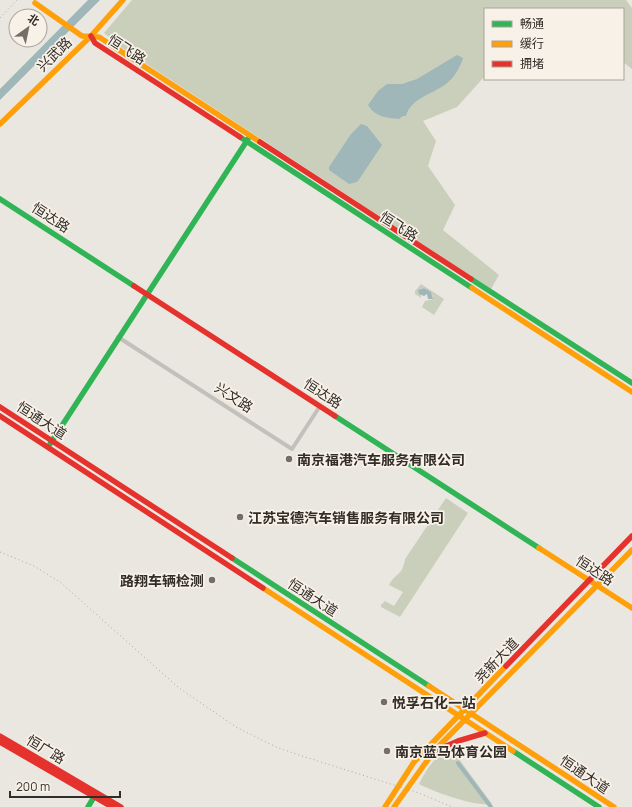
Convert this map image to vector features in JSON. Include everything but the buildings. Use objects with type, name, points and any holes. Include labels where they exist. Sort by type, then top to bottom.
[{"type":"main road","name":"兴武路","points":[[0,124],[91,36],[123,0]]},
{"type":"main road","points":[[35,2],[82,36],[91,36]]},
{"type":"main road","name":"恒飞路","points":[[91,36],[99,37],[632,383]]},
{"type":"main road","name":"恒飞路","points":[[91,36],[95,43],[632,392]]},
{"type":"main road","points":[[48,447],[146,293],[250,136]]},
{"type":"main road","name":"恒达路","points":[[0,199],[632,608]]},
{"type":"main road","name":"恒通大道","points":[[0,407],[315,613],[472,713],[614,807]]},
{"type":"main road","name":"恒通大道","points":[[0,416],[599,807]]},
{"type":"main road","name":"尧新大道","points":[[385,807],[414,762],[441,732],[459,716],[632,536]]},
{"type":"main road","name":"尧新大道","points":[[394,807],[421,767],[434,751],[632,550]]},
{"type":"main road","points":[[434,751],[458,741],[485,733]]},
{"type":"main road","name":"恒广路","points":[[0,736],[121,807]]},
{"type":"main road","name":"恒广路","points":[[0,742],[112,807]]},
{"type":"main road","points":[[88,807],[94,797]]},
{"type":"street","name":"兴文路","points":[[118,337],[292,449],[320,406]]},
{"type":"green space","points":[[132,0],[626,0],[632,8],[632,69],[624,63],[624,8],[484,8],[484,77],[457,107],[423,121],[436,141],[428,166],[455,205],[443,230],[499,275],[491,289],[122,48],[104,33]]},
{"type":"green space","points":[[421,284],[444,299],[434,315],[422,307],[425,301],[433,299],[432,294],[424,288],[420,289],[421,298],[415,294],[415,291]]},
{"type":"green space","points":[[446,498],[468,513],[400,617],[381,607],[381,605],[385,601],[394,606],[403,592],[389,585],[402,569],[405,559]]},
{"type":"green space","points":[[451,748],[492,804],[476,803],[444,795],[419,784],[432,763],[445,751]]},
{"type":"water","points":[[88,0],[100,0],[0,100],[0,89],[41,48],[48,48],[48,40]]},
{"type":"water","points":[[457,55],[463,58],[452,79],[441,88],[417,101],[406,116],[399,119],[382,116],[374,112],[368,105],[378,91],[387,84],[402,84],[417,79]]},
{"type":"water","points":[[361,124],[367,126],[382,145],[357,182],[349,184],[329,170],[329,167],[351,134]]},
{"type":"water","points":[[424,288],[431,292],[433,299],[428,299],[427,294],[424,296],[419,294],[418,290]]},
{"type":"waterway","points":[[458,763],[491,807]]},
{"type":"railway","points":[[0,18],[17,0]]},
{"type":"railway","points":[[0,552],[34,566],[60,582],[179,688],[236,727],[276,747],[419,793],[452,807]]},
{"type":"traffic: fast","points":[[240,137],[472,288]]},
{"type":"traffic: fast","points":[[50,444],[248,139]]},
{"type":"traffic: fast","points":[[0,199],[134,286]]},
{"type":"traffic: fast","points":[[471,279],[632,383]]},
{"type":"traffic: fast","points":[[335,416],[539,548]]},
{"type":"traffic: fast","points":[[232,558],[429,686]]},
{"type":"traffic: fast","points":[[513,751],[599,807]]},
{"type":"traffic: fast","points":[[88,807],[94,797]]},
{"type":"traffic: slow","points":[[0,124],[91,36],[123,0]]},
{"type":"traffic: slow","points":[[35,3],[82,36],[99,37],[260,142]]},
{"type":"traffic: slow","points":[[472,288],[632,392]]},
{"type":"traffic: slow","points":[[539,548],[632,608]]},
{"type":"traffic: slow","points":[[394,807],[434,751],[632,550]]},
{"type":"traffic: slow","points":[[263,588],[513,751]]},
{"type":"traffic: slow","points":[[385,807],[414,762],[506,666]]},
{"type":"traffic: slow","points":[[429,686],[614,807]]},
{"type":"traffic: jam","points":[[91,36],[95,43],[240,137]]},
{"type":"traffic: jam","points":[[260,142],[471,279]]},
{"type":"traffic: jam","points":[[134,286],[335,416]]},
{"type":"traffic: jam","points":[[0,407],[232,558]]},
{"type":"traffic: jam","points":[[0,416],[263,588]]},
{"type":"traffic: jam","points":[[506,666],[632,536]]},
{"type":"traffic: jam","points":[[437,750],[458,741],[485,733]]},
{"type":"traffic: jam","points":[[0,736],[121,807]]},
{"type":"traffic: jam","points":[[0,742],[112,807]]},
{"type":"place","name":"南京福港汽车服务有限公司","points":[[289,459]]},
{"type":"place","name":"江苏宝德汽车销售服务有限公司","points":[[240,517]]},
{"type":"place","name":"路翔车辆检测","points":[[212,580]]},
{"type":"place","name":"悦孚石化一站","points":[[384,702]]},
{"type":"place","name":"南京蓝马体育公园","points":[[387,751]]}]
